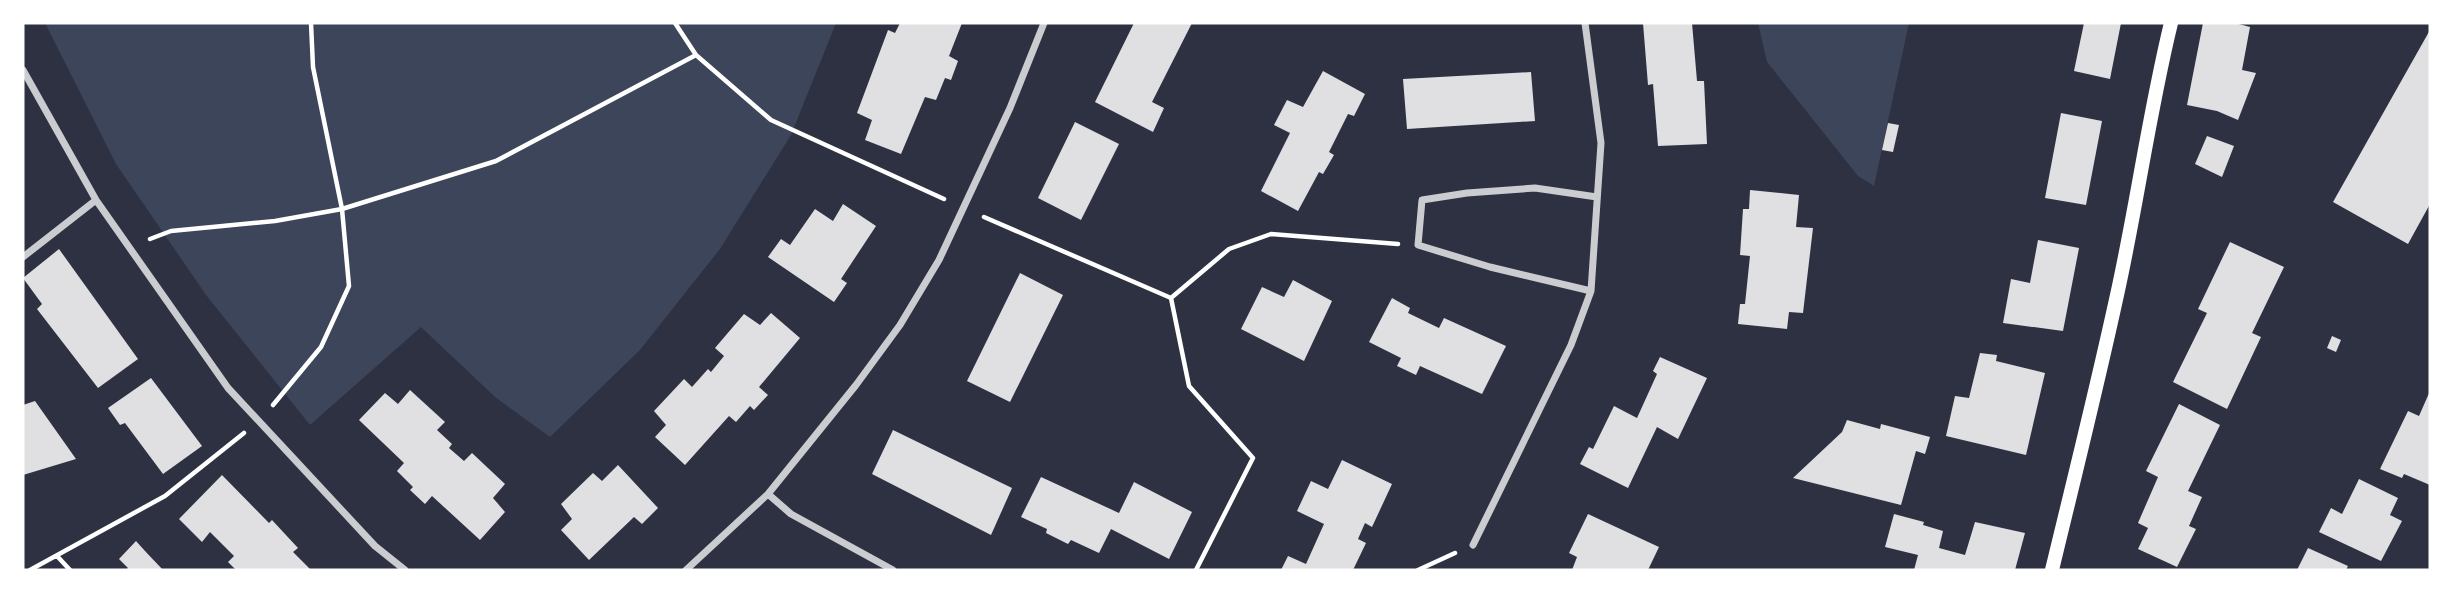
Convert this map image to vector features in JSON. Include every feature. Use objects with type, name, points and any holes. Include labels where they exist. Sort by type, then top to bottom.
[{"type":"main road","points":[[2052,570],[2117,295],[2171,23]]},
{"type":"street","points":[[686,570],[768,494],[856,386],[900,325],[939,260],[1010,108],[1044,23]]},
{"type":"street","points":[[1473,545],[1571,345],[1591,291],[1601,143],[1586,23]]},
{"type":"street","points":[[23,70],[96,200],[228,388],[375,546],[405,570]]},
{"type":"street","points":[[1591,291],[1490,267],[1418,245],[1422,200],[1467,192],[1535,188],[1598,197]]},
{"type":"street","points":[[23,257],[96,200]]},
{"type":"street","points":[[768,494],[791,514],[893,570]]},
{"type":"path","points":[[30,570],[165,496],[259,422],[321,347],[349,286],[342,209],[313,67],[312,23]]},
{"type":"path","points":[[675,23],[696,55],[771,120],[963,208],[1171,298]]},
{"type":"path","points":[[129,247],[171,231],[263,222],[342,209],[496,160],[696,55]]},
{"type":"path","points":[[1171,298],[1229,249],[1271,234],[1418,245]]},
{"type":"path","points":[[1171,298],[1189,386],[1253,458],[1197,570]]},
{"type":"path","points":[[1418,570],[1473,545]]},
{"type":"path","points":[[57,556],[70,570]]},
{"type":"shaded area","points":[[45,23],[836,23],[791,135],[720,249],[640,350],[550,437],[495,397],[421,327],[310,425],[206,295],[116,164]]},
{"type":"shaded area","points":[[1758,23],[1909,23],[1874,186],[1858,176],[1767,62]]},
{"type":"building","points":[[900,23],[962,23],[949,56],[958,61],[951,80],[945,78],[936,100],[925,97],[901,154],[865,140],[872,120],[857,113],[888,30],[895,33]]},
{"type":"building","points":[[1134,23],[1192,23],[1152,102],[1164,108],[1153,132],[1095,102]]},
{"type":"building","points":[[1643,23],[1692,23],[1697,81],[1704,81],[1707,144],[1658,146],[1653,84],[1648,85]]},
{"type":"building","points":[[2084,23],[2121,23],[2110,79],[2074,71]]},
{"type":"building","points":[[2203,23],[2235,23],[2250,27],[2242,70],[2256,73],[2238,120],[2217,111],[2187,105]]},
{"type":"building","points":[[2430,30],[2430,204],[2408,244],[2333,202]]},
{"type":"building","points":[[1323,71],[1365,94],[1354,116],[1348,114],[1329,152],[1334,155],[1323,174],[1319,172],[1298,211],[1261,191],[1290,133],[1274,125],[1287,100],[1303,107]]},
{"type":"building","points":[[1531,72],[1535,121],[1407,129],[1403,79]]},
{"type":"building","points":[[2061,113],[2102,121],[2086,205],[2045,198]]},
{"type":"building","points":[[1075,122],[1119,144],[1081,220],[1038,198]]},
{"type":"building","points":[[1888,123],[1899,125],[1893,152],[1882,150]]},
{"type":"building","points":[[2207,136],[2234,146],[2222,177],[2195,164]]},
{"type":"building","points":[[1750,190],[1799,195],[1796,227],[1813,228],[1803,313],[1789,312],[1787,329],[1738,324],[1740,304],[1745,304],[1750,256],[1740,255],[1743,209],[1749,209]]},
{"type":"building","points":[[843,204],[876,226],[841,279],[847,283],[834,302],[768,257],[781,239],[790,245],[815,209],[833,221]]},
{"type":"building","points":[[2038,240],[2079,248],[2063,331],[2003,323],[2011,279],[2030,283]]},
{"type":"building","points":[[2230,242],[2284,267],[2252,333],[2261,337],[2227,409],[2173,382],[2207,313],[2198,309]]},
{"type":"building","points":[[59,249],[138,359],[98,388],[37,309],[42,304],[23,278]]},
{"type":"building","points":[[1020,273],[1063,295],[1010,402],[967,381]]},
{"type":"building","points":[[1293,280],[1332,301],[1304,361],[1241,329],[1262,287],[1284,297]]},
{"type":"building","points":[[1392,298],[1410,308],[1408,313],[1439,328],[1444,318],[1506,346],[1482,394],[1420,366],[1416,375],[1397,366],[1401,358],[1369,342]]},
{"type":"building","points":[[771,313],[800,338],[759,387],[768,395],[754,410],[750,406],[736,422],[729,416],[685,465],[655,437],[666,425],[654,411],[684,379],[692,387],[708,369],[711,372],[724,356],[715,348],[744,314],[760,325]]},
{"type":"building","points":[[2332,336],[2341,340],[2336,352],[2327,348]]},
{"type":"building","points":[[1980,353],[1997,355],[1996,361],[2045,373],[2026,455],[1946,436],[1955,396],[1969,398]]},
{"type":"building","points":[[1660,357],[1707,378],[1678,439],[1657,427],[1628,488],[1580,464],[1589,447],[1593,449],[1614,406],[1637,418],[1657,374],[1653,371]]},
{"type":"building","points":[[151,378],[202,446],[163,474],[125,423],[120,425],[108,408]]},
{"type":"building","points":[[410,390],[445,422],[437,430],[452,444],[449,448],[464,461],[472,453],[505,484],[493,498],[505,512],[480,540],[432,496],[425,504],[410,490],[413,487],[397,471],[404,463],[359,420],[385,393],[398,404]]},
{"type":"building","points":[[2430,391],[2430,485],[2404,474],[2402,478],[2380,469],[2408,411],[2419,416]]},
{"type":"building","points":[[35,401],[76,459],[23,475],[23,405]]},
{"type":"building","points":[[2179,404],[2220,425],[2188,491],[2202,497],[2189,526],[2196,529],[2177,567],[2138,549],[2148,528],[2138,523],[2158,477],[2146,471]]},
{"type":"building","points":[[1847,420],[1880,429],[1881,424],[1930,437],[1925,454],[1916,451],[1901,505],[1793,478],[1842,432]]},
{"type":"building","points":[[893,430],[1012,488],[991,535],[872,474]]},
{"type":"building","points":[[1342,460],[1392,484],[1372,527],[1365,523],[1358,539],[1366,543],[1353,570],[1281,570],[1288,556],[1306,564],[1324,524],[1297,511],[1311,481],[1328,489]]},
{"type":"building","points":[[618,465],[658,508],[642,524],[634,517],[589,560],[561,530],[572,519],[561,504],[593,473],[602,481]]},
{"type":"building","points":[[222,475],[269,523],[272,520],[298,548],[293,552],[311,570],[236,570],[228,562],[234,556],[210,532],[202,542],[179,519]]},
{"type":"building","points":[[1041,477],[1119,513],[1134,482],[1192,512],[1169,559],[1111,529],[1099,553],[1071,540],[1068,544],[1046,533],[1047,529],[1021,517]]},
{"type":"building","points":[[2359,479],[2398,498],[2390,515],[2402,521],[2381,561],[2319,532],[2331,508],[2342,514]]},
{"type":"building","points":[[1588,514],[1659,547],[1648,570],[1572,570],[1577,557],[1569,553]]},
{"type":"building","points":[[1894,514],[1924,522],[1923,525],[1943,531],[1939,548],[1965,555],[1975,522],[2025,533],[2015,570],[1914,570],[1918,555],[1885,547]]},
{"type":"building","points":[[136,541],[163,570],[126,570],[128,568],[119,559]]},
{"type":"building","points":[[2308,548],[2348,566],[2346,570],[2297,570]]}]
